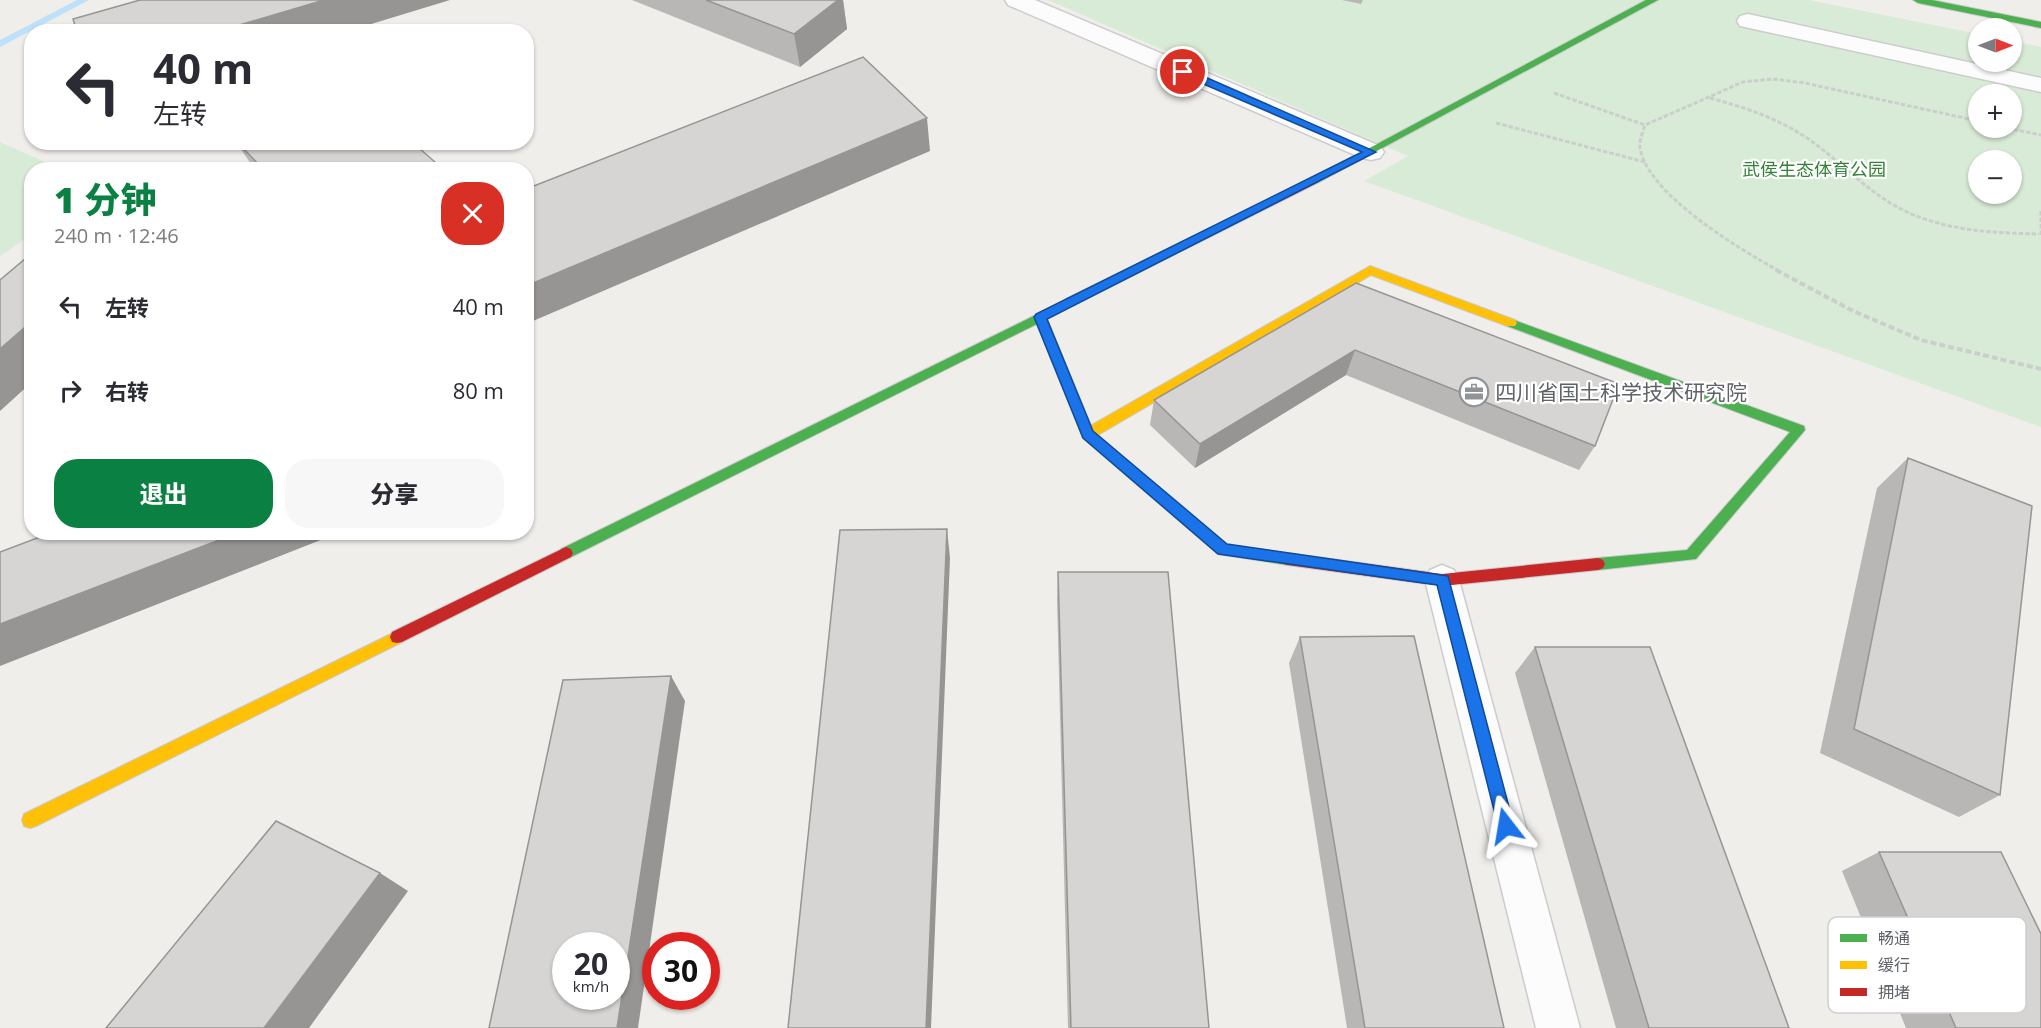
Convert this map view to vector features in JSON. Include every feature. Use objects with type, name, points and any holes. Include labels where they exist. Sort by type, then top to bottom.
[{"type":"street","points":[[1016,0],[1371,152]]},
{"type":"street","points":[[30,820],[1371,152],[1653,0]]},
{"type":"street","points":[[1918,0],[2041,25]]},
{"type":"street","points":[[1748,21],[2041,85]]},
{"type":"street","points":[[1040,317],[1088,434],[1223,550],[1443,580],[1690,555],[1799,430],[1370,270],[1088,434]]},
{"type":"street","points":[[1443,580],[1558,1028]]},
{"type":"path","points":[[1554,93],[1646,125],[1743,82],[1773,79],[1805,83],[1968,119]]},
{"type":"path","points":[[1709,97],[1778,120],[1812,141],[1870,189],[1905,211],[1943,224],[2003,234],[2040,235],[2041,211]]},
{"type":"path","points":[[1490,122],[1646,162]]},
{"type":"path","points":[[1646,125],[1640,148],[1646,162],[1670,194],[1707,226],[1775,270],[1862,317],[1922,340],[2041,369]]},
{"type":"path","points":[[2022,131],[2041,135]]},
{"type":"green space","name":"武侯生态体育公园","points":[[1048,0],[1809,0],[1968,32],[1968,72],[2022,72],[2022,43],[2041,47],[2041,427],[1364,181],[1408,156]]},
{"type":"green space","points":[[0,142],[45,162],[24,162],[24,240],[0,256]]},
{"type":"building","points":[[140,0],[324,0],[243,24],[75,24],[73,19]]},
{"type":"building","points":[[706,0],[838,0],[794,34]]},
{"type":"building","points":[[863,57],[927,118],[534,283],[534,186]]},
{"type":"building","points":[[245,150],[421,150],[435,162],[256,162]]},
{"type":"building","points":[[24,260],[24,328],[0,349],[0,280]]},
{"type":"building","points":[[1356,283],[1619,384],[1595,446],[1355,350],[1200,444],[1154,400]]},
{"type":"building","points":[[1908,458],[2032,506],[2000,795],[1854,729]]},
{"type":"building","points":[[947,529],[926,1028],[788,1028],[840,530]]},
{"type":"building","points":[[32,540],[219,540],[0,624],[0,552]]},
{"type":"building","points":[[1058,572],[1168,572],[1209,1028],[1071,1028]]},
{"type":"building","points":[[1414,636],[1504,1028],[1365,1028],[1300,637]]},
{"type":"building","points":[[1535,647],[1650,647],[1789,1028],[1649,1028]]},
{"type":"building","points":[[671,676],[630,943],[630,932],[552,932],[552,1010],[620,1010],[617,1028],[489,1028],[563,680]]},
{"type":"building","points":[[276,821],[380,873],[264,1028],[106,1028]]},
{"type":"building","points":[[1879,852],[2001,852],[2041,934],[2041,1028],[1956,1028],[1949,1013],[2026,1013],[2026,917],[1907,917]]},
{"type":"waterway","points":[[38,24],[84,0]]},
{"type":"waterway","points":[[0,44],[24,31]]},
{"type":"traffic: fast","points":[[1315,180],[1653,0]]},
{"type":"traffic: fast","points":[[1918,0],[2041,25]]},
{"type":"traffic: fast","points":[[566,553],[1070,302]]},
{"type":"traffic: fast","points":[[1040,317],[1088,434],[1223,550],[1287,559]]},
{"type":"traffic: fast","points":[[1511,323],[1799,430],[1691,555],[1598,564]]},
{"type":"traffic: slow","points":[[1088,434],[1370,270],[1511,323]]},
{"type":"traffic: slow","points":[[30,820],[397,637]]},
{"type":"traffic: jam","points":[[1070,302],[1315,180]]},
{"type":"traffic: jam","points":[[397,637],[566,553]]},
{"type":"traffic: jam","points":[[1287,559],[1442,580],[1598,564]]},
{"type":"place","name":"四川省国土科学技术研究院","points":[[1474,392]]},
{"type":"route","points":[[1183,72],[1371,152],[1040,317],[1088,434],[1223,550],[1443,580],[1506,826]]}]
